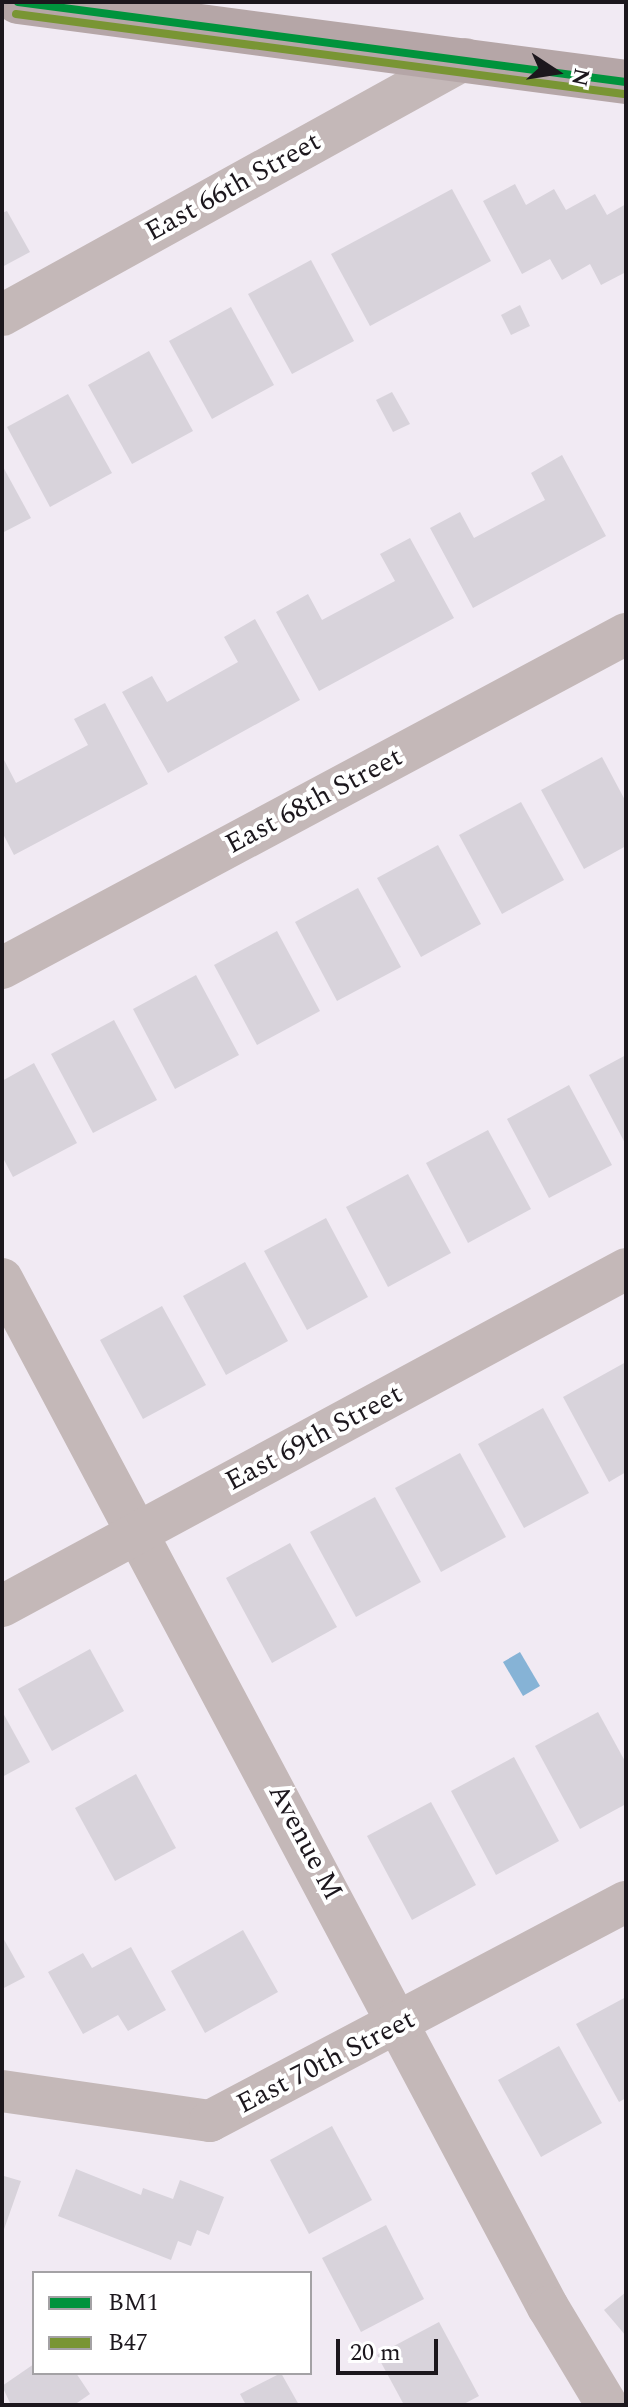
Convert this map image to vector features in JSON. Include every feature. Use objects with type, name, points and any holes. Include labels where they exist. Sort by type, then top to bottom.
[{"type":"main road","points":[[18,2],[626,82]]},
{"type":"street","name":"East 66th Street","points":[[2,315],[465,59]]},
{"type":"street","name":"East 68th Street","points":[[2,968],[626,634]]},
{"type":"street","name":"East 69th Street","points":[[2,1606],[626,1269]]},
{"type":"street","name":"Avenue M","points":[[2,1279],[402,2023],[548,2307],[607,2405]]},
{"type":"street","name":"East 70th Street","points":[[2,2091],[210,2121],[402,2023],[626,1902]]},
{"type":"water","points":[[520,1652],[540,1686],[523,1696],[503,1662]]},
{"type":"building","points":[[515,184],[526,205],[554,189],[566,210],[595,194],[607,215],[626,204],[626,272],[601,285],[590,264],[562,280],[550,259],[522,274],[483,201]]},
{"type":"building","points":[[452,189],[491,261],[370,326],[331,254]]},
{"type":"building","points":[[7,211],[30,252],[2,267],[2,213]]},
{"type":"building","points":[[311,260],[354,341],[292,374],[248,294]]},
{"type":"building","points":[[520,305],[530,326],[511,335],[501,315]]},
{"type":"building","points":[[231,307],[274,385],[212,419],[169,341]]},
{"type":"building","points":[[149,351],[193,431],[132,464],[88,385]]},
{"type":"building","points":[[392,392],[410,424],[393,432],[376,400]]},
{"type":"building","points":[[68,394],[112,473],[50,507],[7,427]]},
{"type":"building","points":[[562,455],[606,536],[473,608],[430,528],[460,512],[474,538],[545,500],[531,473]]},
{"type":"building","points":[[2,465],[31,518],[2,533]]},
{"type":"building","points":[[410,538],[454,618],[319,691],[276,612],[308,594],[322,620],[395,581],[380,554]]},
{"type":"building","points":[[255,619],[300,700],[168,773],[122,692],[152,676],[167,702],[238,662],[224,637]]},
{"type":"building","points":[[105,703],[148,784],[14,855],[2,832],[2,756],[16,783],[88,745],[74,719]]},
{"type":"building","points":[[602,757],[626,802],[626,846],[584,869],[541,790]]},
{"type":"building","points":[[521,802],[564,880],[502,914],[459,835]]},
{"type":"building","points":[[438,845],[481,924],[421,957],[377,878]]},
{"type":"building","points":[[358,888],[401,967],[337,1001],[295,922]]},
{"type":"building","points":[[277,931],[320,1011],[257,1045],[214,965]]},
{"type":"building","points":[[196,975],[239,1055],[175,1089],[133,1009]]},
{"type":"building","points":[[114,1020],[157,1100],[93,1133],[51,1054]]},
{"type":"building","points":[[626,1055],[626,1145],[589,1075]]},
{"type":"building","points":[[34,1063],[77,1143],[13,1177],[2,1156],[2,1081]]},
{"type":"building","points":[[569,1085],[612,1165],[549,1198],[507,1119]]},
{"type":"building","points":[[488,1130],[531,1209],[468,1243],[426,1163]]},
{"type":"building","points":[[408,1174],[451,1253],[388,1287],[346,1207]]},
{"type":"building","points":[[326,1218],[368,1297],[307,1330],[264,1251]]},
{"type":"building","points":[[245,1262],[288,1341],[226,1375],[183,1296]]},
{"type":"building","points":[[162,1306],[206,1385],[143,1419],[100,1340]]},
{"type":"building","points":[[626,1362],[626,1472],[609,1482],[563,1397]]},
{"type":"building","points":[[543,1408],[589,1493],[524,1528],[478,1444]]},
{"type":"building","points":[[460,1453],[506,1537],[441,1572],[395,1488]]},
{"type":"building","points":[[375,1497],[421,1582],[356,1617],[310,1532]]},
{"type":"building","points":[[290,1543],[337,1627],[272,1663],[226,1578]]},
{"type":"building","points":[[90,1649],[124,1711],[52,1751],[18,1689]]},
{"type":"building","points":[[2,1711],[30,1762],[2,1777]]},
{"type":"building","points":[[598,1712],[626,1763],[626,1804],[580,1829],[535,1746]]},
{"type":"building","points":[[514,1757],[559,1841],[496,1875],[451,1791]]},
{"type":"building","points":[[136,1774],[176,1848],[115,1881],[75,1808]]},
{"type":"building","points":[[431,1802],[476,1885],[412,1920],[367,1836]]},
{"type":"building","points":[[243,1930],[278,1992],[205,2033],[171,1971]]},
{"type":"building","points":[[2,1936],[25,1977],[2,1989]]},
{"type":"building","points":[[131,1947],[166,2010],[128,2031],[118,2015],[83,2034],[48,1972],[83,1953],[92,1968]]},
{"type":"building","points":[[626,1997],[626,2098],[619,2102],[576,2024]]},
{"type":"building","points":[[559,2046],[602,2123],[541,2157],[498,2080]]},
{"type":"building","points":[[332,2126],[372,2200],[309,2234],[270,2160]]},
{"type":"building","points":[[2,2167],[4,2176],[21,2181],[2,2235]]},
{"type":"building","points":[[76,2169],[141,2195],[143,2188],[173,2199],[180,2180],[224,2197],[209,2235],[197,2230],[191,2246],[178,2241],[171,2260],[58,2216]]},
{"type":"building","points":[[386,2225],[424,2299],[361,2332],[322,2258]]},
{"type":"building","points":[[626,2292],[626,2336],[604,2310]]},
{"type":"building","points":[[439,2322],[479,2396],[462,2405],[404,2405],[377,2355]]},
{"type":"building","points":[[32,2365],[32,2375],[77,2375],[90,2394],[74,2405],[11,2405],[2,2386]]},
{"type":"building","points":[[282,2375],[299,2405],[246,2405],[240,2394]]},
{"type":"transit line","name":"BM1","points":[[18,2],[626,82]]},
{"type":"transit line","name":"B47","points":[[16,14],[624,94]]}]
